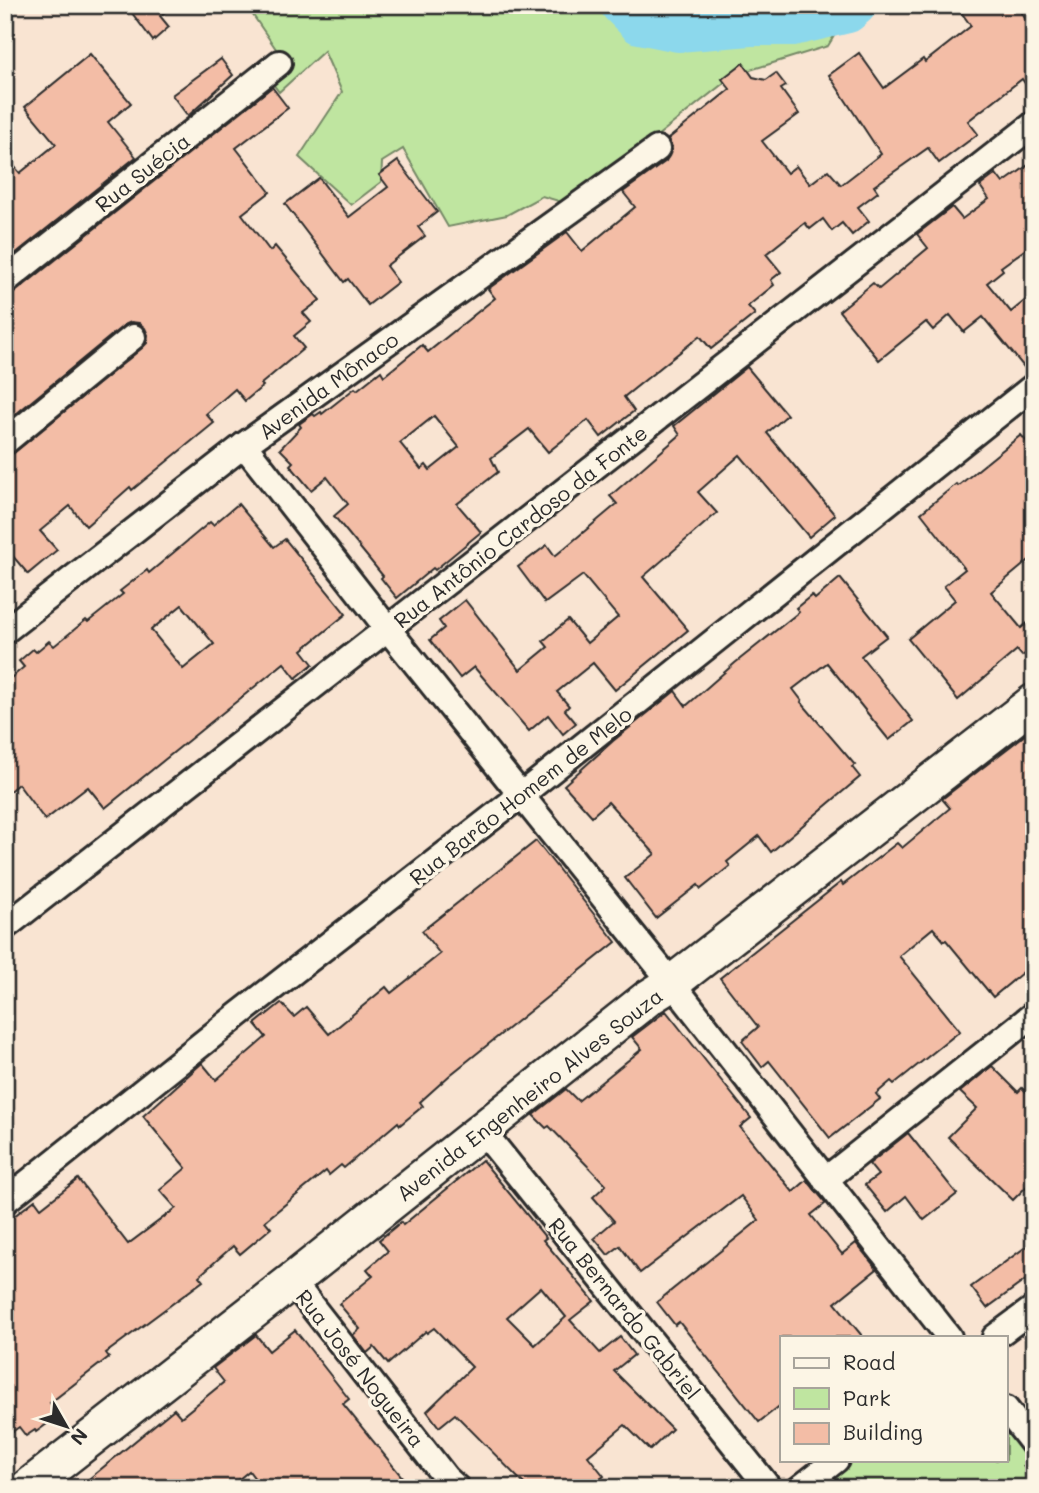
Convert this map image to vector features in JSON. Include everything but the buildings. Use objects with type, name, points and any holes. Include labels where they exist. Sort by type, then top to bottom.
[{"type":"main road","name":"Avenida Engenheiro Alves Souza","points":[[27,1488],[648,998],[672,983],[1034,702]]},
{"type":"street","name":"Rua Suécia","points":[[5,281],[279,63]]},
{"type":"street","name":"Rua Antônio Cardoso da Fonte","points":[[5,928],[1034,124]]},
{"type":"street","name":"Avenida Mônaco","points":[[5,631],[244,445],[657,149]]},
{"type":"street","points":[[5,442],[133,337]]},
{"type":"street","name":"Rua Barão Homem de Melo","points":[[5,1201],[248,1007],[521,795],[1034,386]]},
{"type":"street","points":[[244,445],[672,983],[948,1336]]},
{"type":"street","points":[[825,1180],[1034,1014]]},
{"type":"street","name":"Rua Bernardo Gabriel","points":[[481,1129],[769,1488]]},
{"type":"street","name":"Rua José Nogueira","points":[[292,1281],[445,1484]]},
{"type":"street","points":[[996,1336],[1034,1308]]},
{"type":"street","points":[[1007,1410],[1034,1445]]},
{"type":"street","points":[[800,1488],[832,1462]]},
{"type":"green space","points":[[246,5],[857,5],[848,13],[828,46],[734,75],[657,136],[631,161],[565,203],[542,196],[507,215],[448,227],[403,149],[382,162],[381,182],[351,205],[299,157],[342,92],[324,51],[279,92],[270,80],[287,65]]},
{"type":"green space","points":[[1007,1425],[1034,1461],[1034,1488],[816,1488],[851,1462],[1007,1462]]},
{"type":"waterway","points":[[620,5],[639,24],[678,32],[750,26],[793,26],[848,13],[857,5]]}]
